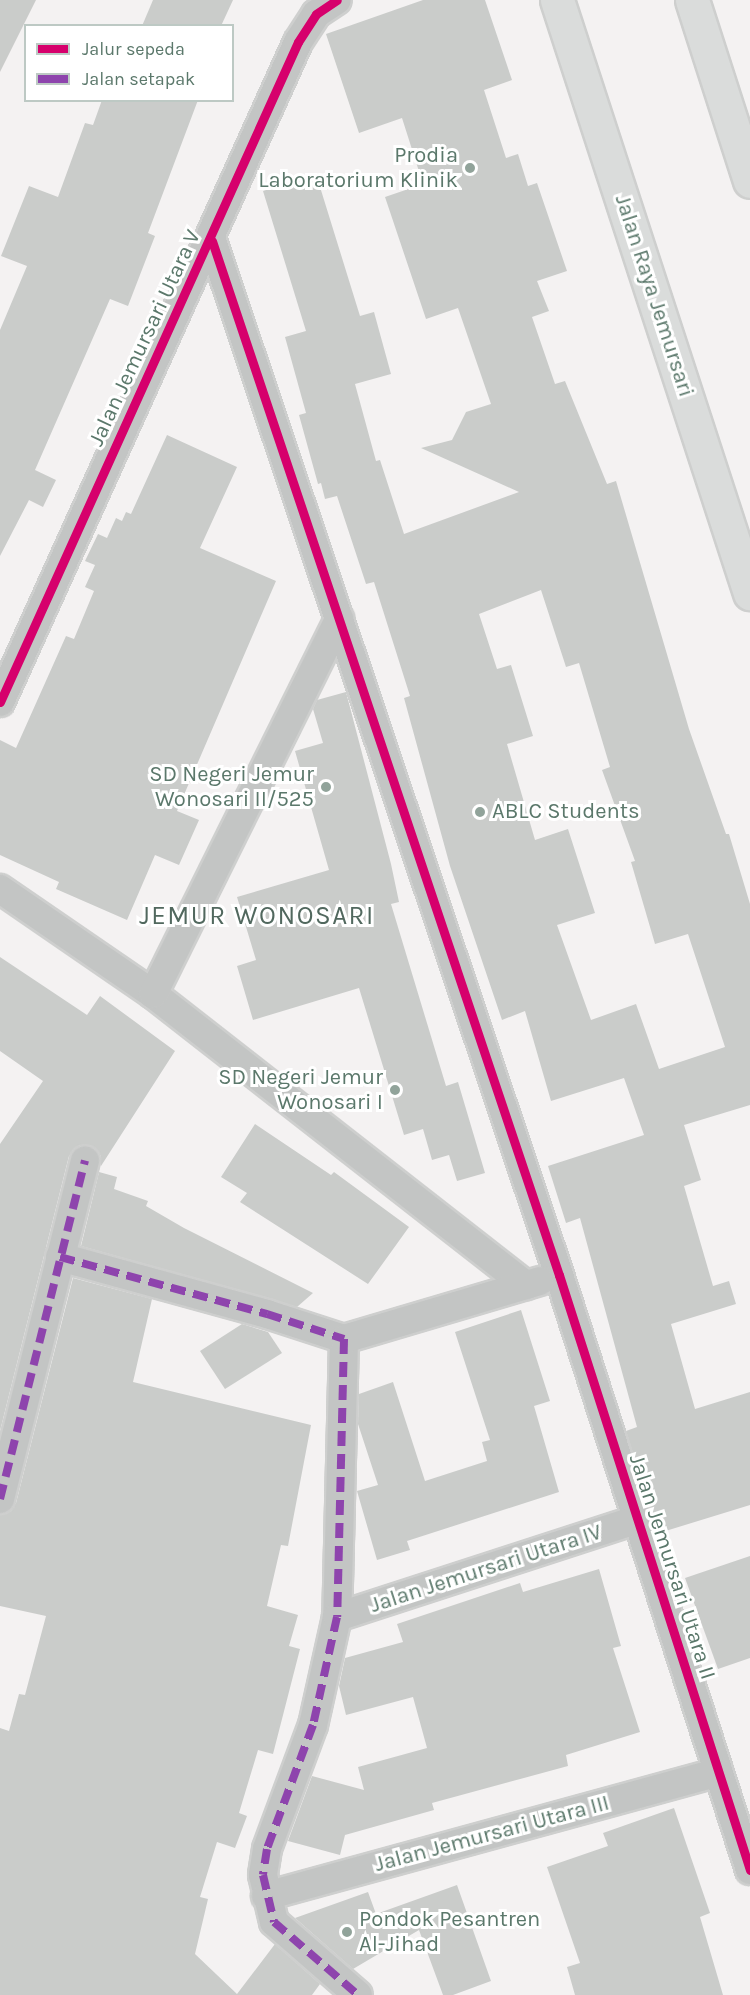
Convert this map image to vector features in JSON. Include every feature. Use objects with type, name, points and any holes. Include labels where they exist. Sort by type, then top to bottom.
[{"type":"main road","name":"Jalan Raya Jemursari","points":[[557,0],[750,592]]},
{"type":"main road","points":[[692,0],[750,181]]},
{"type":"street","name":"Jalan Jemursari Utara V","points":[[0,702],[212,241],[298,42],[316,14],[337,0]]},
{"type":"street","name":"Jalan Jemursari Utara II","points":[[212,241],[559,1275],[635,1520],[750,1870]]},
{"type":"street","points":[[153,994],[339,619]]},
{"type":"street","points":[[0,889],[153,994],[526,1285]]},
{"type":"street","points":[[0,1499],[85,1161]]},
{"type":"street","points":[[60,1257],[267,1314],[344,1339],[559,1275]]},
{"type":"street","points":[[344,1339],[337,1617],[313,1725],[267,1849],[263,1875],[266,1896],[274,1922],[358,1995]]},
{"type":"street","name":"Jalan Jemursari Utara IV","points":[[337,1617],[635,1520]]},
{"type":"street","name":"Jalan Jemursari Utara III","points":[[266,1896],[718,1772]]},
{"type":"building","points":[[0,0],[36,0],[0,72]]},
{"type":"building","points":[[153,0],[233,0],[222,24],[143,24]]},
{"type":"building","points":[[423,0],[485,0],[512,80],[484,90],[506,158],[518,154],[528,186],[537,183],[567,271],[537,281],[549,311],[532,317],[555,384],[565,381],[607,484],[616,481],[689,729],[726,834],[729,834],[750,904],[750,1105],[684,1125],[701,1180],[684,1186],[713,1286],[729,1281],[736,1304],[671,1324],[695,1409],[750,1392],[750,1505],[659,1533],[626,1431],[637,1427],[580,1218],[566,1223],[548,1166],[644,1135],[624,1078],[551,1101],[525,1011],[502,1020],[450,866],[404,698],[410,696],[374,582],[366,584],[337,496],[325,499],[321,483],[318,484],[299,415],[306,413],[285,337],[306,331],[263,191],[316,174],[360,316],[374,312],[391,374],[355,384],[376,461],[380,460],[404,534],[519,492],[421,448],[452,440],[466,412],[491,404],[458,308],[426,319],[385,197],[423,184],[402,118],[359,133],[326,34]],"holes":[[[541,590],[566,667],[579,663],[610,767],[602,770],[635,861],[631,862],[655,944],[688,934],[725,1047],[659,1069],[636,1004],[591,1020],[557,925],[595,913],[568,829],[535,840],[507,744],[533,736],[511,665],[497,669],[479,614]]]},
{"type":"building","points":[[101,102],[197,102],[148,233],[155,236],[128,306],[110,299],[35,470],[56,480],[43,507],[29,500],[0,556],[0,330],[27,266],[1,256],[29,186],[58,197],[85,123],[93,125]]},
{"type":"building","points":[[167,435],[237,467],[200,548],[276,581],[177,811],[199,820],[179,865],[155,855],[127,920],[56,889],[59,882],[0,855],[0,740],[16,748],[66,636],[74,639],[94,591],[85,587],[95,565],[85,561],[98,534],[107,538],[116,518],[122,521],[126,512],[131,514]]},
{"type":"building","points":[[346,692],[391,864],[399,902],[391,904],[446,1086],[458,1082],[485,1173],[457,1181],[449,1155],[432,1160],[423,1129],[404,1135],[359,988],[253,1020],[237,966],[256,960],[237,897],[329,870],[295,751],[323,743],[313,709],[317,700]]},
{"type":"building","points":[[0,957],[87,1015],[100,996],[175,1051],[101,1166],[101,1156],[90,1145],[80,1145],[69,1156],[0,1431],[0,1144],[43,1081],[0,1051]]},
{"type":"building","points":[[255,1124],[331,1175],[334,1172],[409,1227],[368,1284],[240,1202],[247,1193],[221,1177]]},
{"type":"building","points":[[99,1172],[117,1177],[114,1189],[148,1201],[146,1206],[184,1228],[313,1293],[297,1307],[81,1246]]},
{"type":"building","points":[[73,1278],[152,1299],[133,1382],[311,1425],[288,1546],[281,1545],[267,1606],[298,1615],[289,1646],[300,1649],[273,1754],[258,1750],[239,1813],[247,1816],[235,1848],[217,1842],[200,1897],[208,1899],[195,1954],[237,1994],[275,1944],[320,1984],[312,1995],[0,1995],[0,1728],[9,1731],[19,1694],[25,1695],[46,1616],[0,1606],[0,1515],[11,1511],[16,1503]]},
{"type":"building","points":[[521,1310],[550,1401],[534,1406],[559,1492],[407,1541],[410,1550],[377,1560],[357,1491],[378,1485],[358,1424],[359,1394],[393,1382],[425,1481],[487,1461],[482,1442],[490,1440],[455,1332]]},
{"type":"building","points":[[242,1324],[268,1332],[282,1353],[225,1389],[200,1351]]},
{"type":"building","points":[[750,1556],[750,1658],[718,1669],[685,1578]]},
{"type":"building","points":[[599,1569],[621,1646],[613,1648],[640,1732],[566,1755],[568,1766],[432,1803],[434,1810],[345,1835],[340,1855],[288,1841],[312,1776],[364,1790],[358,1767],[427,1748],[413,1697],[346,1715],[339,1686],[345,1658],[403,1642],[397,1624],[520,1583],[523,1592]]},
{"type":"building","points":[[674,1808],[710,1913],[700,1917],[723,1995],[575,1995],[567,1967],[580,1963],[547,1867],[608,1846],[603,1833]]},
{"type":"building","points":[[457,1885],[491,1981],[453,1995],[443,1995],[419,1930],[353,1969],[295,1918],[368,1892],[376,1914]]},
{"type":"marked path","points":[[0,1499],[85,1161]]},
{"type":"marked path","points":[[60,1257],[267,1314],[344,1339],[337,1617],[313,1725],[267,1849],[263,1875],[274,1922],[358,1995]]},
{"type":"cycle path","points":[[0,702],[298,42],[316,14],[337,0]]},
{"type":"cycle path","points":[[212,241],[559,1275],[750,1870]]},
{"type":"place","name":"Prodia Laboratorium Klinik","points":[[470,168]]},
{"type":"place","name":"SD Negeri Jemur Wonosari II/525","points":[[326,787]]},
{"type":"place","name":"ABLC Students","points":[[480,812]]},
{"type":"place","name":"SD Negeri Jemur Wonosari I","points":[[395,1090]]},
{"type":"place","name":"Pondok Pesantren Al-Jihad","points":[[347,1932]]},
{"type":"district","name":"JEMUR WONOSARI","points":[[257,916]]}]
